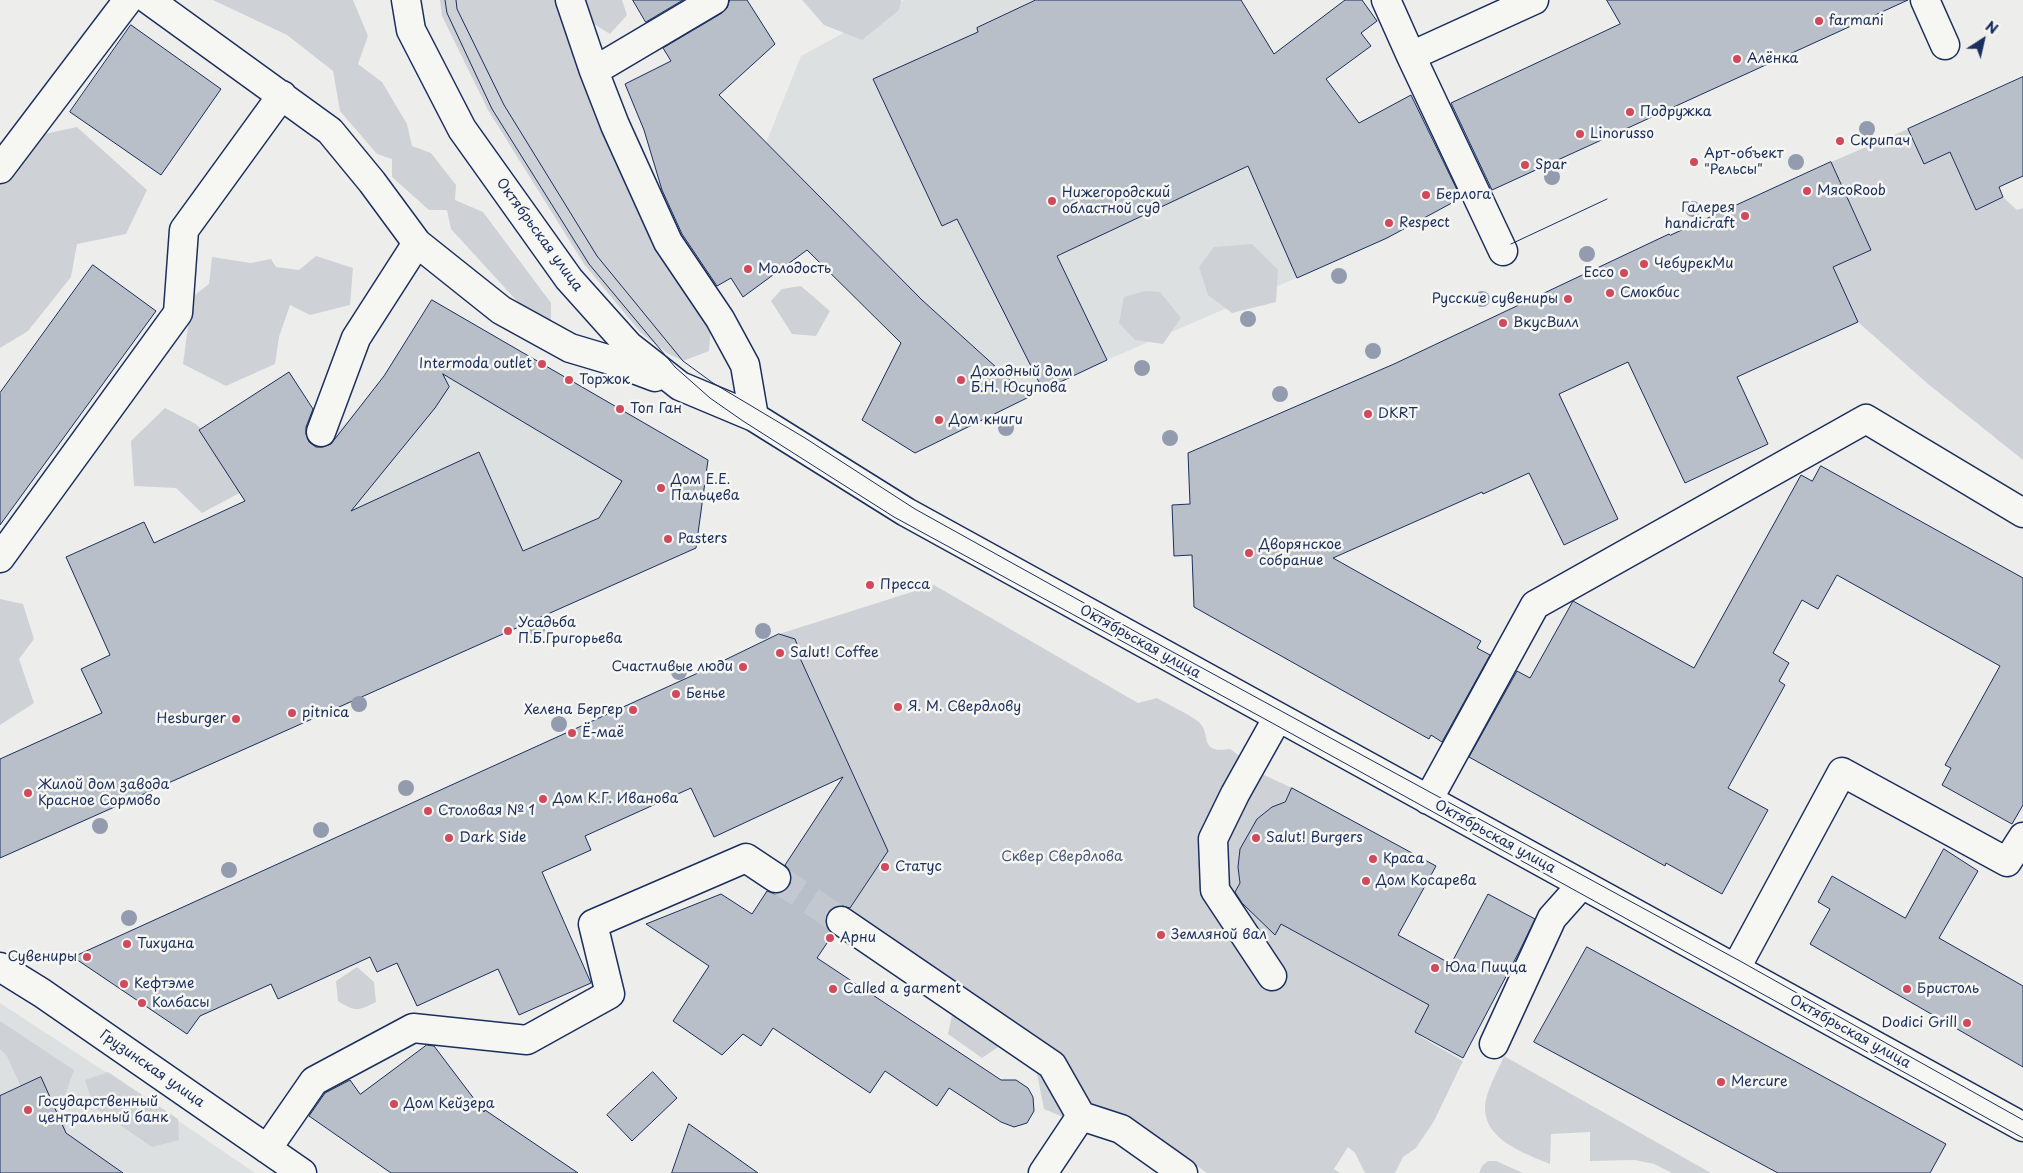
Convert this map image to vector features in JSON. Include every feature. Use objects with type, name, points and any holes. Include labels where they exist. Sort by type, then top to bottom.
[{"type":"street","points":[[0,169],[128,0]]},
{"type":"street","points":[[149,0],[330,131],[372,182],[417,243],[501,310],[570,348],[607,359],[680,386]]},
{"type":"street","name":"Октябрьская улица","points":[[406,0],[411,30],[462,129],[569,279],[629,346],[680,386],[754,417],[906,512],[2023,1127]]},
{"type":"street","points":[[570,0],[615,125],[668,242],[720,319],[745,364],[754,417]]},
{"type":"street","points":[[594,71],[714,0]]},
{"type":"street","points":[[1386,0],[1410,56],[1504,251]]},
{"type":"street","points":[[1410,56],[1534,0]]},
{"type":"street","points":[[1925,0],[1945,45]]},
{"type":"street","points":[[0,558],[178,314],[184,230],[282,95]]},
{"type":"street","points":[[321,432],[356,338],[417,243]]},
{"type":"street","points":[[1428,800],[1534,605],[1866,419],[2023,513]]},
{"type":"street","points":[[1272,976],[1215,890],[1213,839],[1235,794],[1278,718]]},
{"type":"street","points":[[1736,968],[1842,772],[2008,862],[2023,836]]},
{"type":"street","points":[[267,1149],[314,1081],[413,1028],[528,1040],[610,994],[593,924],[746,858],[776,878]]},
{"type":"street","points":[[1494,1044],[1552,918],[1580,884]]},
{"type":"street","points":[[841,921],[1052,1065],[1081,1116],[1121,1128],[1183,1173]]},
{"type":"street","name":"Грузинская улица","points":[[0,967],[50,998],[302,1173]]},
{"type":"street","points":[[1043,1173],[1081,1116]]},
{"type":"shaded area","points":[[904,0],[1241,0],[1362,199],[1384,240],[1107,360],[1025,399],[994,365],[922,300],[766,143],[801,56]]},
{"type":"shaded area","points":[[432,300],[708,460],[696,548],[366,694],[311,451],[348,421],[384,376]]},
{"type":"shaded area","points":[[0,1003],[141,1095],[255,1173],[0,1173]]},
{"type":"green space","points":[[213,0],[353,0],[368,36],[358,64],[382,82],[407,124],[412,146],[431,153],[456,185],[455,200],[483,212],[551,303],[551,320],[527,312],[451,229],[447,210],[429,210],[392,177],[392,159],[377,154],[340,111],[333,71],[287,35]]},
{"type":"green space","points":[[440,0],[556,0],[604,128],[653,244],[711,325],[709,351],[683,361],[667,353],[641,333],[584,264],[488,110],[442,16]]},
{"type":"green space","points":[[577,0],[622,0],[627,15],[610,34],[586,19]]},
{"type":"green space","points":[[802,0],[901,0],[899,10],[862,40],[824,25]]},
{"type":"green space","points":[[77,127],[147,190],[126,234],[77,244],[71,277],[28,331],[0,348],[0,171],[35,136]]},
{"type":"green space","points":[[1908,129],[1924,164],[1950,152],[1976,209],[2003,197],[2017,210],[2023,208],[2023,460],[1928,384],[1858,322],[1833,267],[1871,250],[1831,162]]},
{"type":"green space","points":[[1252,244],[1278,270],[1276,302],[1232,313],[1208,295],[1199,267],[1214,247]]},
{"type":"green space","points":[[316,256],[353,268],[350,305],[310,315],[290,305],[279,337],[275,364],[226,386],[183,364],[192,297],[209,284],[212,257],[251,263],[271,259],[276,267],[299,270]]},
{"type":"green space","points":[[801,286],[830,311],[816,336],[792,334],[771,301],[782,289]]},
{"type":"green space","points":[[1145,291],[1160,292],[1181,318],[1163,344],[1135,340],[1119,323],[1124,297]]},
{"type":"green space","points":[[165,408],[196,424],[217,444],[247,489],[202,513],[176,488],[134,486],[131,441]]},
{"type":"green space","name":"Сквер Свердлова","points":[[934,585],[1138,703],[1157,698],[1185,713],[1203,727],[1207,742],[1213,749],[1230,749],[1245,760],[1245,766],[1292,788],[1285,802],[1272,807],[1257,819],[1240,849],[1238,867],[1240,883],[1233,898],[1244,904],[1275,935],[1281,924],[1329,950],[1339,951],[1348,961],[1429,1005],[1416,1029],[1421,1037],[1463,1061],[1434,1121],[1416,1148],[1403,1157],[1395,1173],[1365,1173],[1355,1153],[1348,1147],[1334,1169],[1340,1173],[1207,1173],[1171,1147],[1160,1150],[1072,1121],[1044,1109],[1034,1059],[1004,1043],[982,1058],[948,1034],[953,1010],[845,916],[888,851],[800,658],[801,654],[795,640],[779,634]]},
{"type":"green space","points":[[0,599],[23,604],[34,639],[19,659],[34,703],[0,725]]},
{"type":"green space","points":[[357,967],[374,982],[376,1002],[361,1009],[353,1009],[338,1001],[336,981]]},
{"type":"green space","points":[[0,1021],[74,1070],[64,1099],[66,1133],[41,1078],[21,1087],[7,1056],[0,1049]]},
{"type":"green space","points":[[1504,1056],[1711,1173],[1672,1173],[1654,1164],[1635,1160],[1590,1161],[1590,1132],[1551,1134],[1550,1164],[1504,1142],[1495,1134],[1485,1112],[1488,1093]]},
{"type":"green space","points":[[108,1072],[178,1119],[179,1140],[152,1147],[94,1107],[85,1080]]},
{"type":"green space","points":[[1488,1161],[1496,1161],[1523,1173],[1479,1173],[1482,1166]]},
{"type":"building","points":[[633,0],[683,0],[646,22]]},
{"type":"building","points":[[730,0],[747,0],[775,44],[719,95],[922,300],[1029,397],[915,453],[862,420],[901,343],[807,250],[743,297],[731,278],[717,286],[682,234],[662,190],[644,130],[625,84],[671,61],[663,48],[722,13],[727,8]]},
{"type":"building","name":"Нижегородский областной суд","points":[[1036,0],[1241,0],[1274,54],[1345,0],[1362,0],[1377,21],[1361,33],[1371,46],[1326,79],[1359,123],[1411,95],[1461,198],[1387,238],[1297,278],[1248,166],[1057,256],[1107,360],[1043,390],[957,219],[942,226],[873,79],[978,32],[977,28]]},
{"type":"building","points":[[1607,0],[1908,0],[1492,190],[1451,103],[1620,24]]},
{"type":"building","points":[[131,25],[221,89],[161,175],[70,112]]},
{"type":"building","points":[[2023,77],[2023,176],[1999,187],[2003,197],[1976,210],[1950,152],[1924,164],[1908,129]]},
{"type":"building","points":[[1831,162],[1871,250],[1833,267],[1858,322],[1737,377],[1768,444],[1685,483],[1628,362],[1559,394],[1618,519],[1564,545],[1529,473],[1333,558],[1481,641],[1477,648],[1490,655],[1442,742],[1431,735],[1429,739],[1194,607],[1192,555],[1174,556],[1172,505],[1190,504],[1188,453],[1394,364],[1669,234]]},
{"type":"building","points":[[93,265],[156,311],[0,525],[0,393]]},
{"type":"building","points":[[432,300],[708,460],[696,548],[0,858],[0,759],[102,713],[81,669],[110,655],[66,557],[144,522],[154,543],[245,501],[199,430],[289,372],[313,409],[306,427],[306,434],[309,442],[316,447],[331,444],[384,376]],"holes":[[[443,374],[622,481],[599,518],[523,551],[479,452],[351,511],[435,408],[449,387]]]},
{"type":"building","points":[[1821,466],[2023,578],[2023,805],[2012,824],[1942,785],[1951,768],[1945,765],[2000,666],[1837,575],[1818,609],[1802,600],[1773,653],[1789,663],[1779,681],[1785,685],[1728,788],[1768,810],[1722,894],[1666,863],[1665,866],[1469,757],[1517,671],[1530,678],[1573,601],[1694,668],[1801,475],[1812,481]]},
{"type":"building","points":[[779,634],[795,639],[801,654],[800,658],[888,851],[850,908],[843,906],[835,907],[828,913],[825,920],[827,927],[833,934],[817,958],[1001,1080],[1016,1080],[1028,1088],[1033,1097],[1034,1111],[1027,1123],[1014,1127],[1001,1122],[949,1088],[937,1106],[885,1071],[870,1093],[773,1028],[761,1046],[743,1034],[722,1055],[673,1021],[709,966],[646,924],[721,894],[752,914],[767,891],[775,894],[783,892],[789,886],[792,879],[790,871],[785,865],[843,777],[714,837],[691,788],[585,836],[591,850],[542,872],[591,983],[519,1015],[498,969],[417,1006],[397,963],[377,972],[370,957],[278,999],[271,984],[200,1016],[187,1034],[73,957],[698,673]]},
{"type":"building","points":[[1292,788],[1436,866],[1398,935],[1451,964],[1488,894],[1535,919],[1463,1058],[1415,1032],[1429,1005],[1281,924],[1275,935],[1242,903],[1235,892],[1240,883],[1238,867],[1240,849],[1257,819],[1272,807],[1285,802]]},
{"type":"building","points":[[1944,849],[1978,871],[1939,938],[2023,986],[2023,1067],[1810,944],[1830,909],[1818,902],[1832,876],[1905,918]]},
{"type":"building","name":"Mercure","points":[[1587,947],[1946,1144],[1930,1173],[1778,1173],[1534,1042]]},
{"type":"building","name":"Дом Кейзера","points":[[427,1045],[434,1046],[484,1112],[485,1110],[578,1173],[391,1173],[309,1116],[325,1093],[350,1080],[360,1094]]},
{"type":"building","points":[[653,1072],[677,1098],[632,1141],[607,1115]]},
{"type":"building","name":"Государственный центральный банк","points":[[41,1077],[66,1133],[123,1173],[0,1173],[0,1096]]},
{"type":"building","points":[[689,1124],[758,1173],[672,1173]]},
{"type":"tunnel","points":[[776,878],[841,921]]},
{"type":"tram line","points":[[445,0],[447,13],[492,109],[589,264],[675,367],[710,398],[894,517],[1274,724],[2023,1138]]},
{"type":"tram line","points":[[456,0],[457,9],[504,105],[597,256],[683,361],[713,383],[805,438],[915,509],[1138,633],[1740,961],[2023,1120]]},
{"type":"tram line","points":[[1511,244],[1607,199]]},
{"type":"place","name":"farmani","points":[[1819,21]]},
{"type":"place","name":"Алёнка","points":[[1737,59]]},
{"type":"place","name":"Подружка","points":[[1630,112]]},
{"type":"place","name":"Linorusso","points":[[1580,134]]},
{"type":"place","name":"Скрипач","points":[[1840,141]]},
{"type":"place","name":"Арт-объект \"Рельсы\"","points":[[1694,162]]},
{"type":"place","name":"Spar","points":[[1525,165]]},
{"type":"place","name":"МясоRoob","points":[[1807,191]]},
{"type":"place","name":"Берлога","points":[[1426,195]]},
{"type":"place","name":"Нижегородский областной суд","points":[[1052,201]]},
{"type":"place","name":"Галерея handicraft","points":[[1745,216]]},
{"type":"place","name":"Respect","points":[[1389,223]]},
{"type":"place","name":"ЧебурекМи","points":[[1644,264]]},
{"type":"place","name":"Молодость","points":[[748,269]]},
{"type":"place","name":"Ecco","points":[[1624,273]]},
{"type":"place","name":"Смокбис","points":[[1610,293]]},
{"type":"place","name":"Русские сувениры","points":[[1568,299]]},
{"type":"place","name":"ВкусВилл","points":[[1503,323]]},
{"type":"place","name":"Intermoda outlet","points":[[542,364]]},
{"type":"place","name":"Торжок","points":[[569,380]]},
{"type":"place","name":"Доходный дом Б.Н. Юсупова","points":[[961,380]]},
{"type":"place","name":"Топ Ган","points":[[620,409]]},
{"type":"place","name":"DKRT","points":[[1368,414]]},
{"type":"place","name":"Дом книги","points":[[939,420]]},
{"type":"place","name":"Дом Е.Е. Пальцева","points":[[661,488]]},
{"type":"place","name":"Pasters","points":[[668,539]]},
{"type":"place","name":"Дворянское собрание","points":[[1249,553]]},
{"type":"place","name":"Пресса","points":[[870,585]]},
{"type":"place","name":"Усадьба П.Б.Григорьева","points":[[508,631]]},
{"type":"place","name":"Salut! Coffee","points":[[780,653]]},
{"type":"place","name":"Счастливые люди","points":[[743,667]]},
{"type":"place","name":"Бенье","points":[[676,694]]},
{"type":"place","name":"Я. М. Свердлову","points":[[898,707]]},
{"type":"place","name":"Хелена Бергер","points":[[633,710]]},
{"type":"place","name":"pitnica","points":[[292,713]]},
{"type":"place","name":"Hesburger","points":[[236,719]]},
{"type":"place","name":"Ё-маё","points":[[572,733]]},
{"type":"place","name":"Жилой дом завода Красное Сормово","points":[[28,793]]},
{"type":"place","name":"Дом К.Г. Иванова","points":[[543,799]]},
{"type":"place","name":"Столовая № 1","points":[[428,811]]},
{"type":"place","name":"Dark Side","points":[[449,838]]},
{"type":"place","name":"Salut! Burgers","points":[[1256,838]]},
{"type":"place","name":"Краса","points":[[1373,859]]},
{"type":"place","name":"Статус","points":[[885,867]]},
{"type":"place","name":"Дом Косарева","points":[[1366,881]]},
{"type":"place","name":"Земляной вал","points":[[1161,935]]},
{"type":"place","name":"Арни","points":[[830,938]]},
{"type":"place","name":"Тихуана","points":[[127,944]]},
{"type":"place","name":"Сувениры","points":[[87,957]]},
{"type":"place","name":"Юла Пицца","points":[[1435,968]]},
{"type":"place","name":"Кефтэме","points":[[124,984]]},
{"type":"place","name":"Called a garment","points":[[833,989]]},
{"type":"place","name":"Бристоль","points":[[1907,989]]},
{"type":"place","name":"Колбасы","points":[[142,1003]]},
{"type":"place","name":"Dodici Grill","points":[[1967,1023]]},
{"type":"place","name":"Mercure","points":[[1721,1082]]},
{"type":"place","name":"Дом Кейзера","points":[[394,1104]]},
{"type":"place","name":"Государственный центральный банк","points":[[28,1110]]}]
